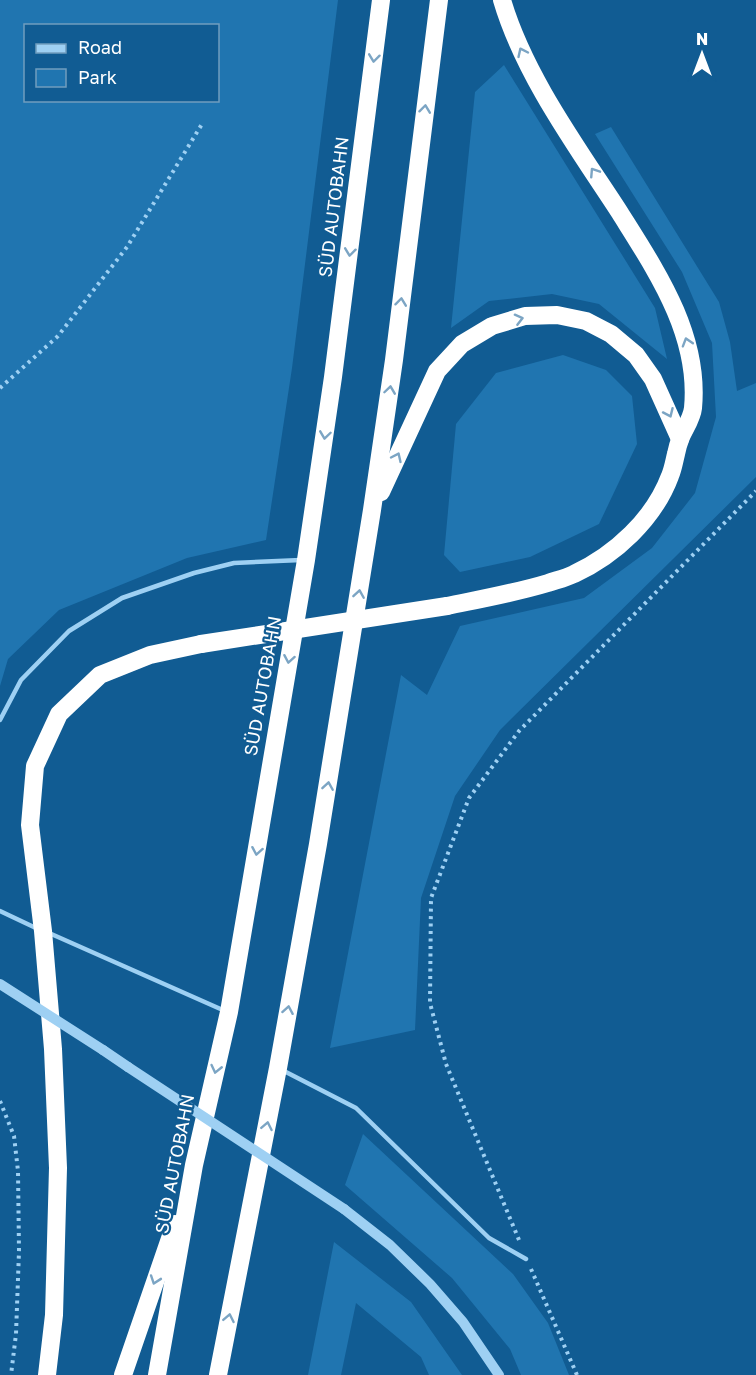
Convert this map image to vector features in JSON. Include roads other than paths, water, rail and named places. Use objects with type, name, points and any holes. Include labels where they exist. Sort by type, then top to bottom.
[{"type":"highway","name":"SÜD AUTOBAHN","points":[[157,1375],[194,1165],[229,1012],[306,560],[333,377],[381,0]]},
{"type":"highway","points":[[218,1375],[278,1068],[318,844],[372,510],[394,360],[439,0]]},
{"type":"highway","points":[[47,1375],[54,1315],[58,1168],[53,1048],[43,931],[30,825],[35,766],[59,714],[100,675],[150,655],[201,644],[447,606],[529,589],[573,575],[607,555],[635,530],[657,503],[670,476],[680,439],[693,412],[694,375],[690,350],[667,293],[646,254],[548,101],[523,57],[507,19],[502,0]]},
{"type":"highway","points":[[372,510],[437,371],[462,344],[492,327],[525,316],[557,315],[586,321],[611,334],[636,355],[653,379],[680,439]]},
{"type":"highway","points":[[123,1375],[194,1165]]},
{"type":"street","points":[[0,984],[344,1209],[390,1245],[430,1284],[463,1322],[499,1375]]},
{"type":"lane","points":[[0,720],[21,680],[69,631],[122,598],[194,573],[234,563],[306,560]]},
{"type":"lane","points":[[0,911],[229,1012]]},
{"type":"lane","points":[[278,1068],[356,1108],[489,1238],[526,1259]]}]
